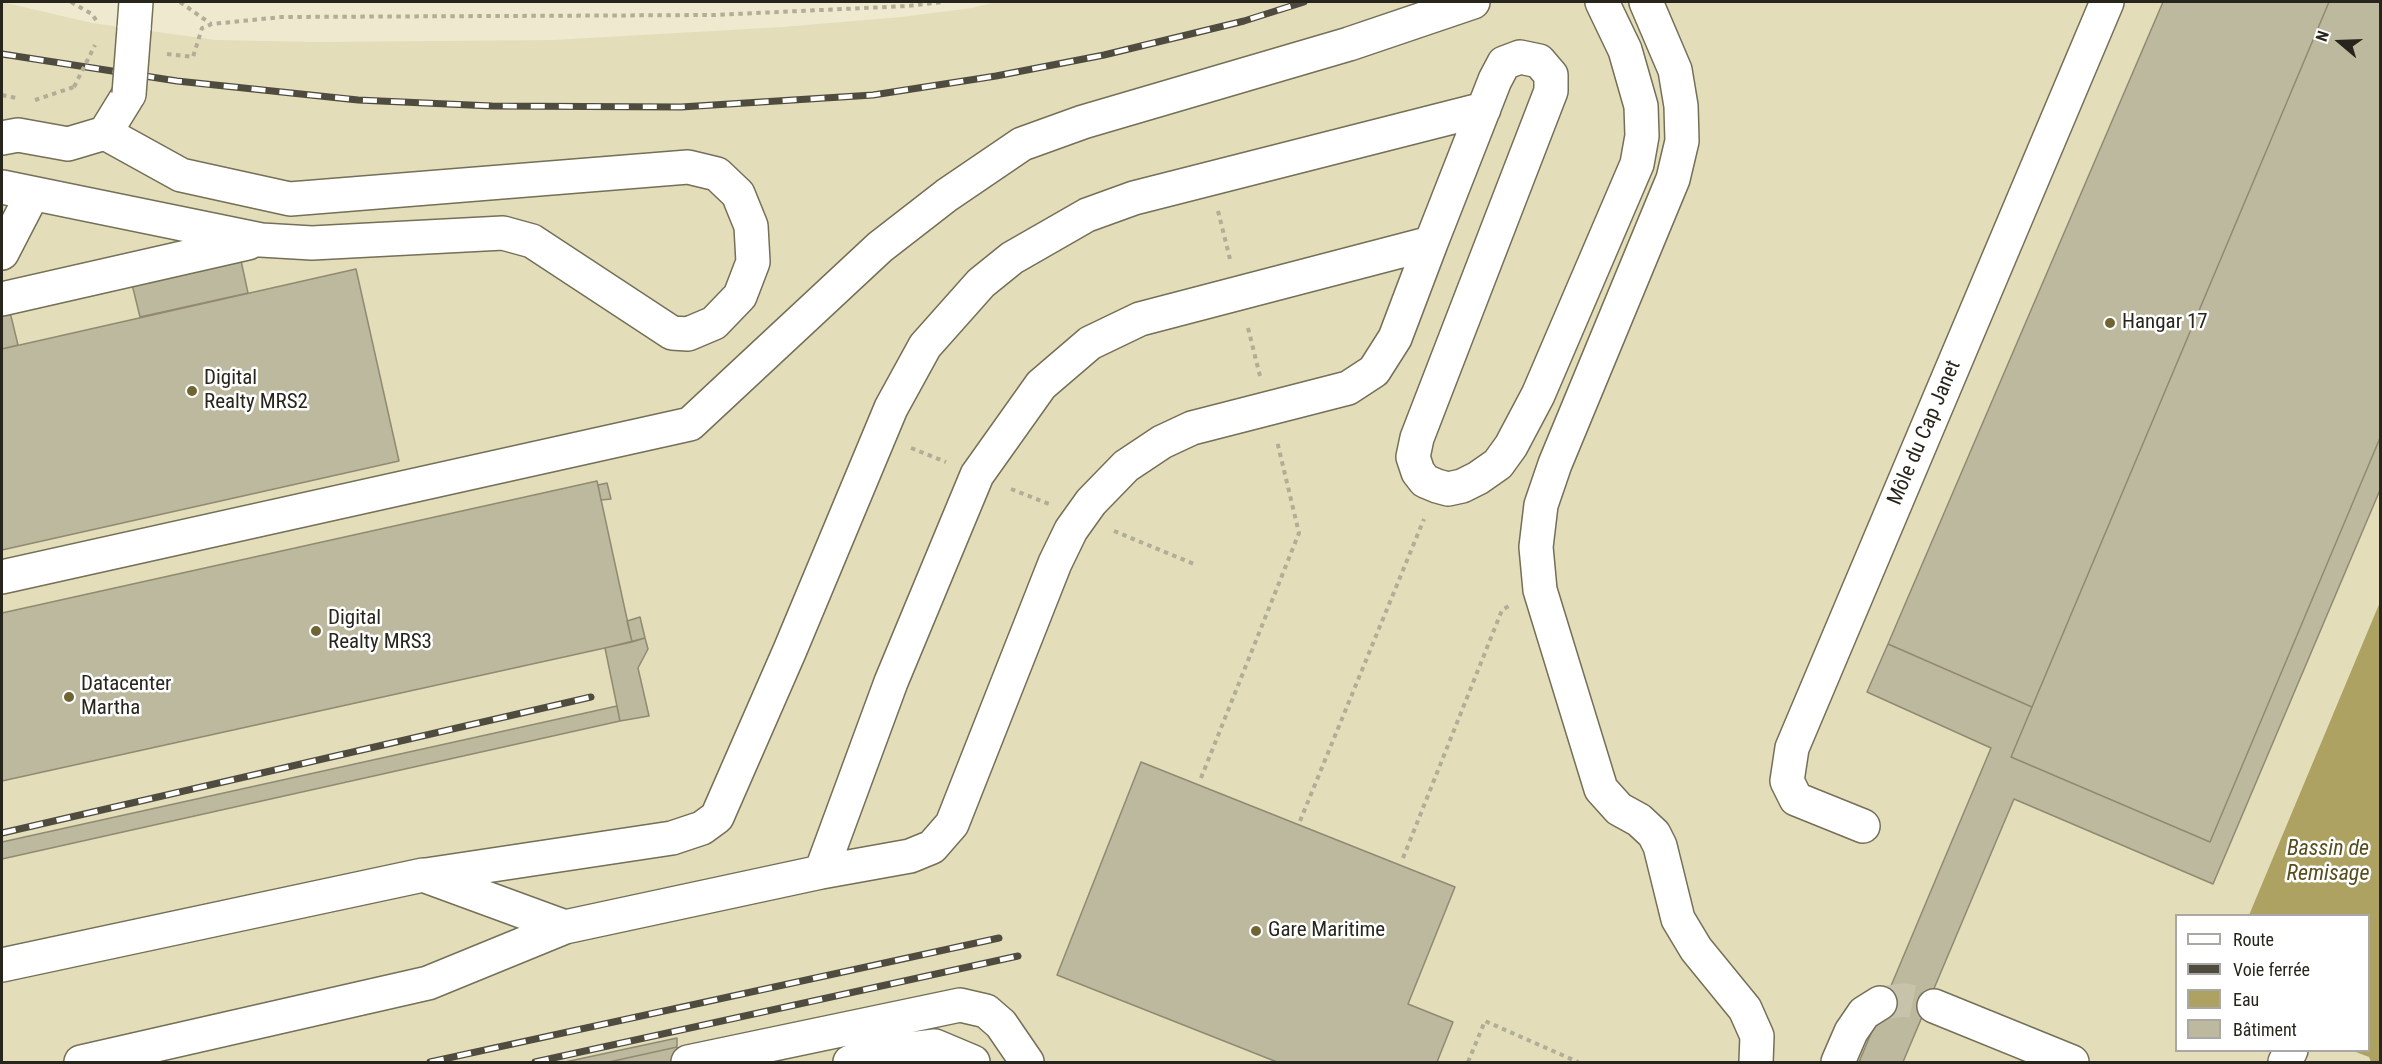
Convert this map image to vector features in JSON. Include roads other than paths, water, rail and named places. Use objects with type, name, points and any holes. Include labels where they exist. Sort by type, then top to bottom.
[{"type":"lane","points":[[2,577],[690,424],[880,247],[947,195],[1022,144],[1083,122],[1349,44],[1473,2]]},
{"type":"lane","points":[[81,1062],[428,983],[565,927],[821,872],[910,856],[932,847],[952,824],[1055,563],[1080,517],[1091,502],[1126,466],[1162,442],[1192,428],[1348,388],[1374,371],[1395,338],[1484,108],[1504,63],[1520,57],[1539,61],[1551,75],[1551,91],[1417,438],[1413,457],[1418,472],[1425,481],[1448,489],[1462,486],[1478,478],[1498,464],[1511,446],[1538,395],[1637,164],[1642,136],[1641,106],[1625,50],[1602,2]]},
{"type":"lane","points":[[1646,2],[1675,70],[1681,106],[1682,141],[1673,179],[1555,464],[1541,505],[1536,547],[1540,590],[1601,789],[1620,809],[1639,820],[1654,834],[1660,846],[1678,919],[1696,949],[1745,1009],[1757,1036],[1756,1062]]},
{"type":"lane","name":"Môle du Cap Janet","points":[[1863,826],[1796,799],[1787,781],[1792,748],[2108,2]]},
{"type":"lane","points":[[10,124],[68,144],[105,133],[129,94],[135,15]]},
{"type":"lane","points":[[2,965],[423,875],[672,838],[702,828],[717,817],[786,660],[878,434],[925,346],[981,283],[1012,258],[1087,215],[1134,198],[1484,108]]},
{"type":"lane","points":[[2,253],[17,191],[261,240],[312,243],[503,234],[532,241],[658,325],[672,333],[688,334],[714,323],[740,296],[753,262],[751,226],[738,195],[717,174],[688,167],[290,199],[181,175],[105,133]]},
{"type":"lane","points":[[2,299],[261,240]]},
{"type":"lane","points":[[821,872],[891,682],[977,475],[1041,385],[1090,343],[1140,319],[1431,243]]},
{"type":"lane","points":[[1511,446],[1555,464]]},
{"type":"lane","points":[[423,875],[565,927]]},
{"type":"lane","points":[[1838,1062],[1851,1032],[1864,1013],[1880,1003]]},
{"type":"lane","points":[[688,1062],[960,1005],[986,1011],[1001,1024],[1027,1062]]},
{"type":"lane","points":[[1934,1006],[2072,1062]]},
{"type":"lane","points":[[850,1062],[875,1053],[935,1046],[973,1062]]},
{"type":"water","name":"Bassin de Remisage","points":[[2380,602],[2380,1062],[2371,1062],[2369,1057],[2356,1052],[2370,1052],[2370,914],[2249,914]]},
{"type":"tunnel","points":[[1880,1003],[1905,1000],[1934,1006]]},
{"type":"railway","points":[[2,54],[177,81],[358,100],[492,106],[681,107],[873,95],[996,76],[1104,55],[1244,21],[1304,2]]},
{"type":"railway","points":[[2,833],[591,697]]},
{"type":"railway","points":[[430,1062],[999,938]]},
{"type":"railway","points":[[535,1062],[1018,956]]},
{"type":"place","name":"Hangar 17","points":[[2110,323]]},
{"type":"place","name":"Digital Realty MRS2","points":[[192,391]]},
{"type":"place","name":"Digital Realty MRS3","points":[[316,631]]},
{"type":"place","name":"Datacenter Martha","points":[[69,697]]},
{"type":"place","name":"Gare Maritime","points":[[1256,931]]}]
